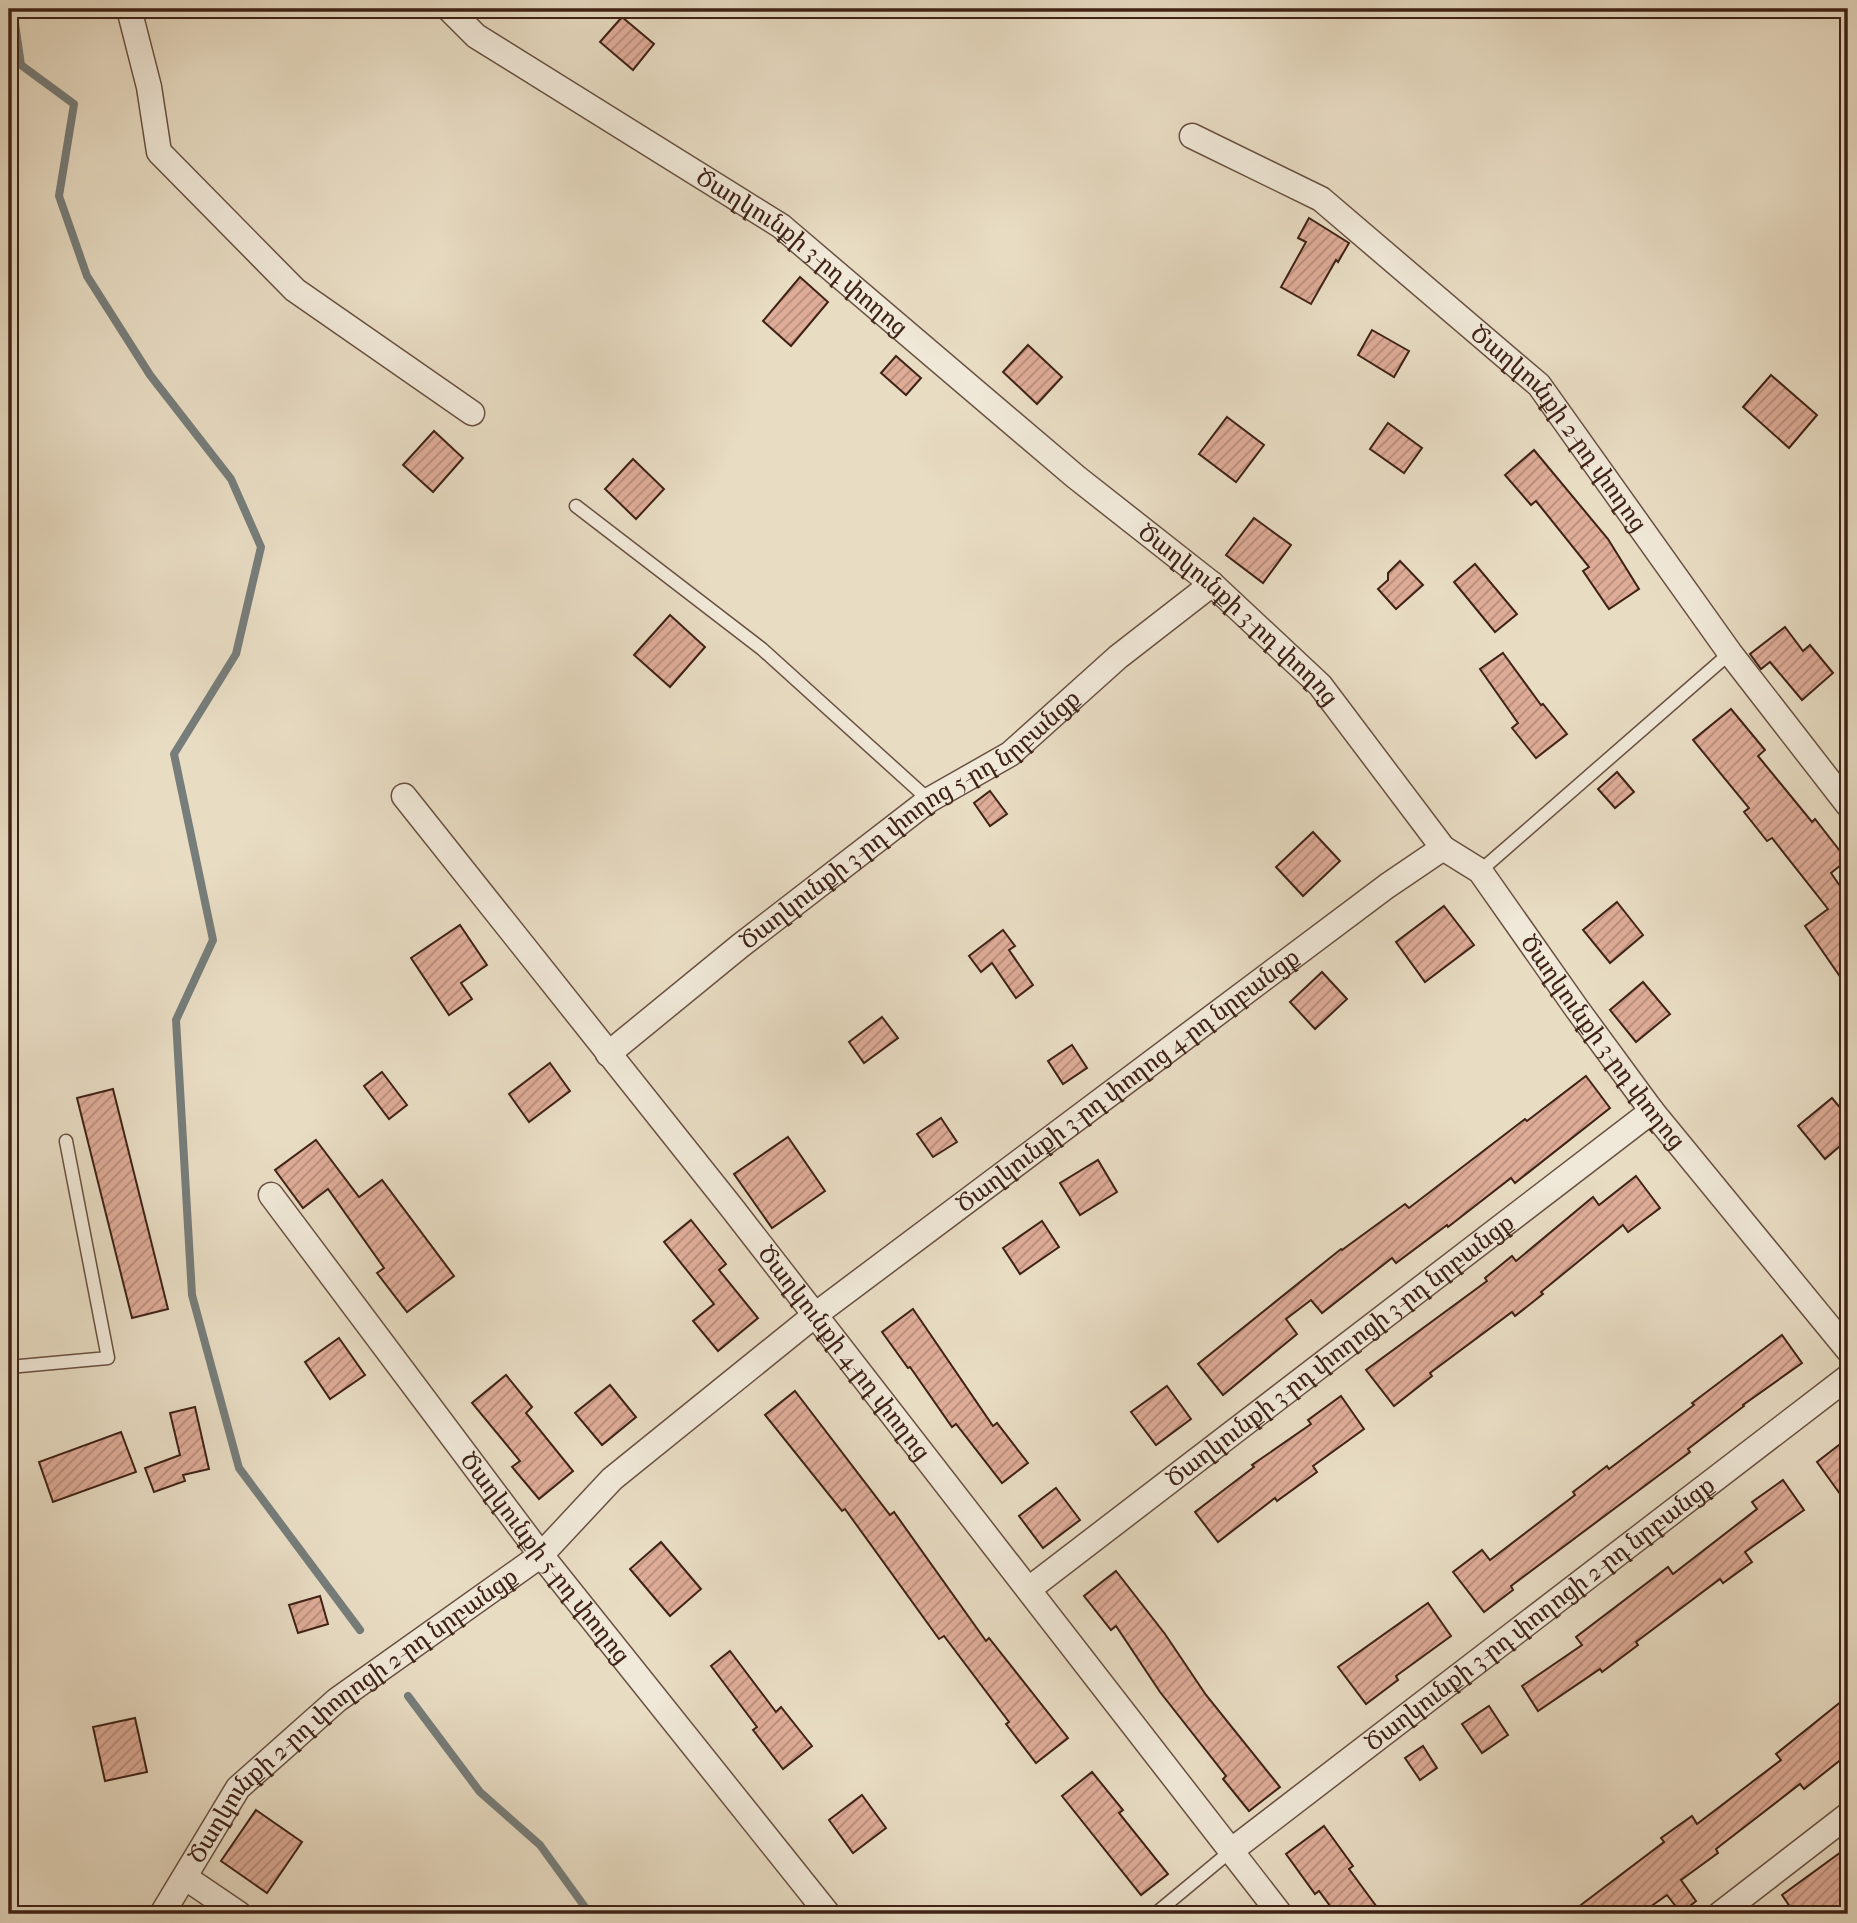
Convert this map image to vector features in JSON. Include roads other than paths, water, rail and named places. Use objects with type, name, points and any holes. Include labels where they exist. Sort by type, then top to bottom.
[{"type":"street","points":[[130,9],[149,87],[159,152],[295,290],[472,413]]},
{"type":"street","name":"Ծաղկունքի 3-րդ փողոց","points":[[449,9],[476,36],[781,226],[1076,477],[1212,584],[1321,685],[1443,848],[1480,871],[1652,1111],[1848,1350]]},
{"type":"street","name":"Ծաղկունքի 2-րդ փողոց","points":[[1192,136],[1321,199],[1539,385],[1730,653],[1848,805]]},
{"type":"street","name":"Ծաղկունքի 3-րդ փողոց 5-րդ նրբանցք","points":[[608,1055],[740,946],[929,800],[1010,754],[1118,657],[1212,584]]},
{"type":"street","name":"Ծաղկունքի 4-րդ փողոց","points":[[404,796],[815,1315],[1280,1914]]},
{"type":"street","name":"Ծաղկունքի 3-րդ փողոց 4-րդ նրբանցք","points":[[815,1315],[1387,886],[1443,848]]},
{"type":"street","name":"Ծաղկունքի 3-րդ փողոցի 3-րդ նրբանցք","points":[[1029,1589],[1652,1111]]},
{"type":"street","name":"Ծաղկունքի 5-րդ փողոց","points":[[271,1195],[541,1555],[828,1914]]},
{"type":"street","name":"Ծաղկունքի 2-րդ փողոցի 2-րդ նրբանցք","points":[[162,1914],[238,1788],[337,1700],[541,1555],[612,1479],[815,1315]]},
{"type":"street","name":"Ծաղկունքի 3-րդ փողոցի 2-րդ նրբանցք","points":[[1232,1850],[1848,1377]]},
{"type":"street","points":[[1720,1914],[1848,1815]]},
{"type":"street","points":[[186,1878],[239,1914]]},
{"type":"lane","points":[[576,506],[762,649],[929,800]]},
{"type":"lane","points":[[1480,871],[1730,653]]},
{"type":"lane","points":[[9,1367],[108,1358],[66,1142]]},
{"type":"lane","points":[[1155,1914],[1232,1850]]},
{"type":"waterway","points":[[13,9],[21,65],[74,104],[59,196],[87,276],[150,375],[231,479],[261,547],[236,654],[174,754],[213,940],[176,1020],[192,1295],[239,1468],[360,1630]]},
{"type":"waterway","points":[[408,1696],[480,1792],[540,1845],[590,1914]]}]
